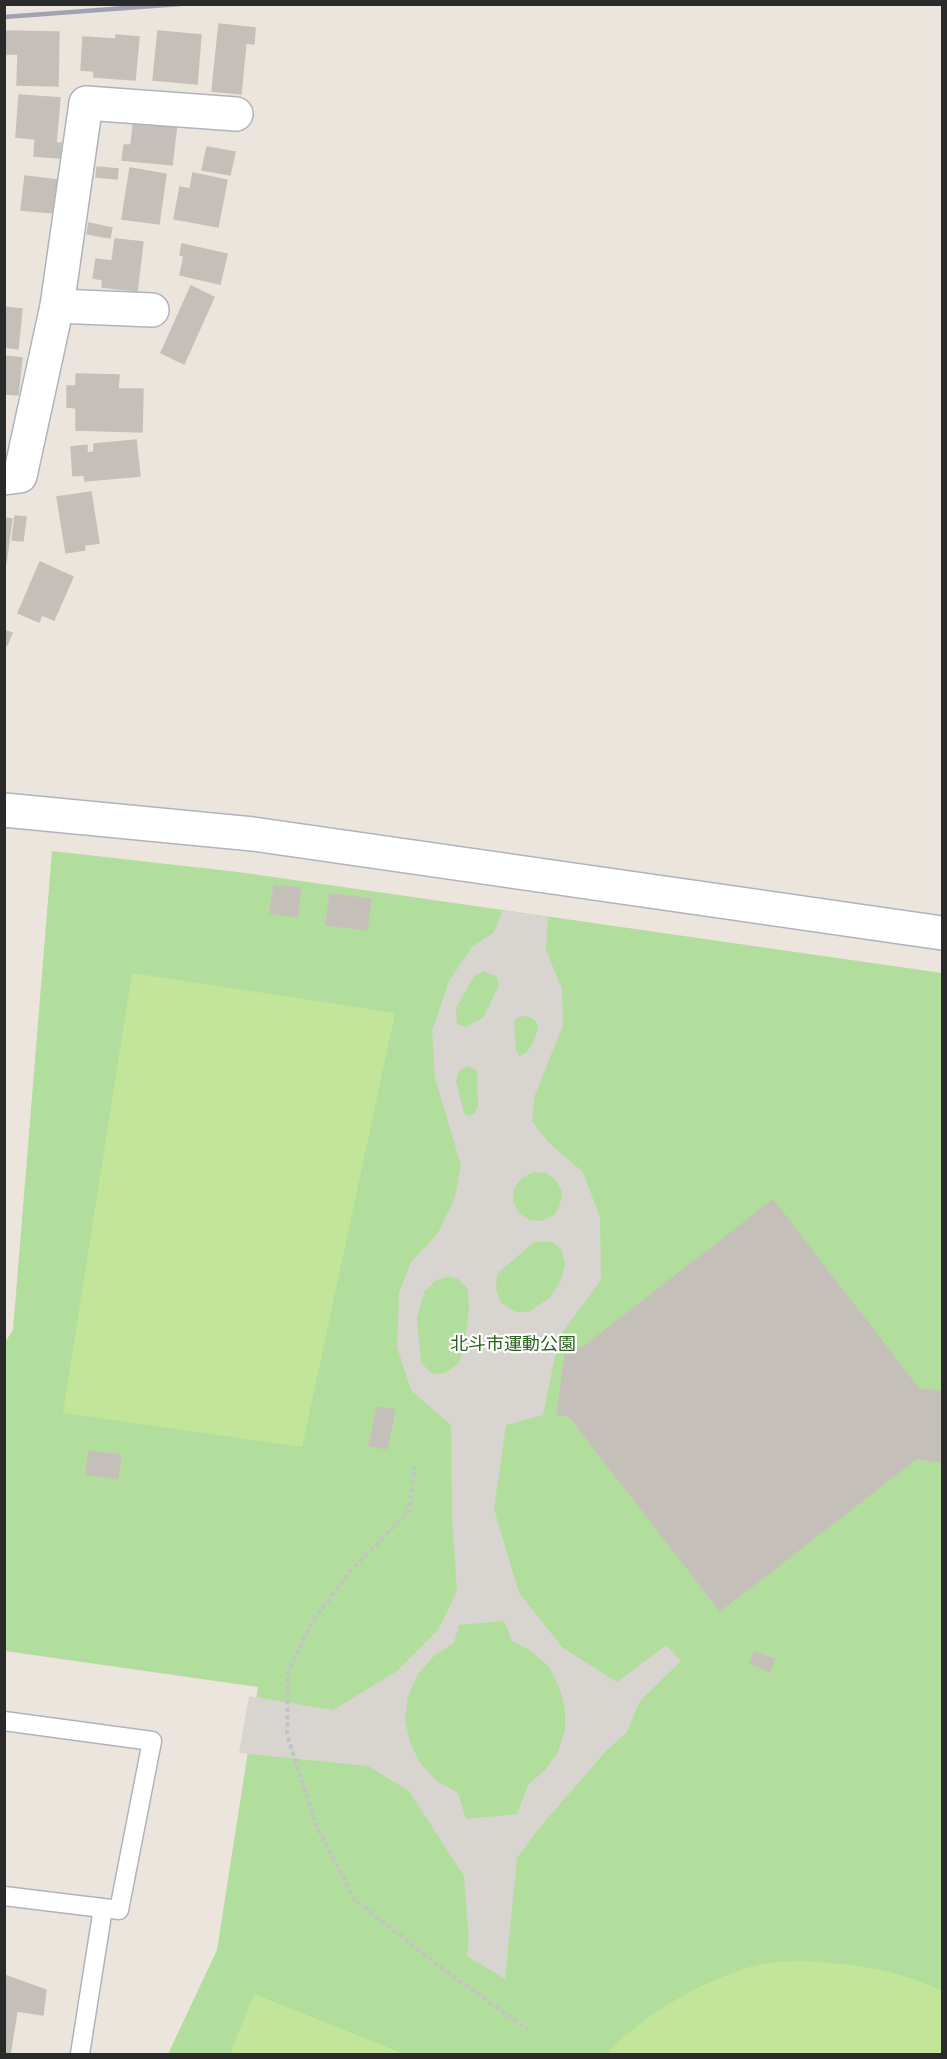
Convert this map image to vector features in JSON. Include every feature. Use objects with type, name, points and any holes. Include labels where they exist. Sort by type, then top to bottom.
[{"type":"street","points":[[4,478],[20,476],[57,306],[86,103],[236,114]]},
{"type":"street","points":[[57,306],[152,310]]},
{"type":"street","points":[[4,810],[254,834],[942,933]]},
{"type":"lane","points":[[4,1721],[152,1741],[119,1910],[4,1896]]},
{"type":"lane","points":[[80,2055],[103,1908]]},
{"type":"path","points":[[415,1465],[409,1511],[349,1572],[311,1624],[288,1672],[286,1734],[316,1825],[355,1900],[442,1969],[528,2030]]},
{"type":"green space","name":"北斗市運動公園","points":[[52,851],[238,872],[942,973],[942,2054],[168,2054],[217,1950],[258,1687],[5,1651],[4,1344],[13,1330]]},
{"type":"green space","points":[[132,973],[395,1013],[302,1447],[63,1413]]},
{"type":"green space","points":[[799,1961],[873,1968],[908,1977],[942,1991],[942,2054],[606,2054],[639,2025],[695,1989],[757,1965]]},
{"type":"green space","points":[[254,1994],[404,2054],[230,2054]]},
{"type":"shaded area","points":[[503,910],[548,917],[546,950],[562,989],[563,1025],[535,1095],[532,1121],[548,1142],[583,1172],[600,1217],[601,1280],[559,1337],[543,1415],[506,1425],[494,1509],[519,1593],[563,1648],[617,1682],[666,1645],[681,1661],[640,1701],[627,1732],[606,1751],[540,1827],[517,1858],[505,1979],[467,1956],[469,1941],[464,1876],[409,1791],[368,1766],[239,1753],[249,1696],[333,1710],[397,1671],[438,1630],[457,1591],[452,1519],[451,1425],[411,1390],[397,1347],[399,1293],[411,1262],[438,1233],[455,1197],[461,1165],[435,1078],[432,1031],[449,981],[472,947],[494,932]],"holes":[[[483,971],[496,976],[499,985],[483,1018],[465,1027],[457,1024],[456,1008],[474,976]],[[527,1016],[535,1020],[538,1027],[534,1041],[527,1052],[520,1056],[516,1051],[514,1021],[519,1017]],[[467,1066],[476,1070],[478,1107],[474,1114],[468,1116],[464,1113],[456,1081],[459,1071]],[[533,1172],[546,1173],[556,1181],[562,1192],[560,1205],[554,1215],[542,1221],[529,1220],[519,1213],[513,1201],[514,1188],[522,1178]],[[534,1242],[552,1242],[562,1250],[565,1265],[561,1281],[549,1298],[529,1312],[516,1312],[501,1303],[496,1289],[497,1274]],[[449,1277],[458,1279],[468,1289],[469,1309],[464,1348],[458,1364],[445,1373],[433,1374],[421,1363],[417,1318],[424,1292],[436,1280]],[[504,1621],[512,1641],[531,1651],[548,1666],[559,1686],[565,1708],[565,1730],[558,1752],[545,1770],[528,1785],[517,1814],[466,1819],[458,1793],[437,1781],[421,1764],[410,1743],[405,1720],[408,1696],[418,1674],[434,1656],[454,1643],[459,1625]]]},
{"type":"building","points":[[219,24],[255,28],[254,44],[246,43],[241,94],[212,91]]},
{"type":"building","points":[[4,31],[59,32],[58,86],[17,85],[18,54],[4,54]]},
{"type":"building","points":[[158,31],[201,35],[197,84],[153,80]]},
{"type":"building","points":[[116,35],[139,37],[135,80],[94,77],[94,71],[81,70],[83,37],[116,39]]},
{"type":"building","points":[[19,95],[60,98],[56,143],[61,143],[60,158],[34,156],[35,139],[16,137]]},
{"type":"building","points":[[134,118],[177,123],[172,165],[122,160],[124,145],[131,145]]},
{"type":"building","points":[[207,147],[235,152],[230,175],[202,170]]},
{"type":"building","points":[[97,167],[118,169],[117,179],[96,177]]},
{"type":"building","points":[[130,168],[166,174],[159,224],[122,219]]},
{"type":"building","points":[[193,173],[227,180],[218,227],[174,219],[180,187],[190,189]]},
{"type":"building","points":[[25,176],[57,180],[53,213],[21,210]]},
{"type":"building","points":[[89,223],[112,228],[110,238],[87,234]]},
{"type":"building","points":[[115,239],[143,242],[137,291],[102,287],[103,280],[93,278],[96,259],[112,261]]},
{"type":"building","points":[[182,244],[227,254],[220,284],[180,275],[184,256],[180,255]]},
{"type":"building","points":[[191,286],[214,297],[184,364],[161,353]]},
{"type":"building","points":[[4,307],[22,309],[18,349],[4,347]]},
{"type":"building","points":[[4,356],[22,358],[18,395],[4,394]]},
{"type":"building","points":[[76,374],[119,375],[118,389],[143,389],[142,432],[76,430],[76,408],[67,407],[67,386],[76,386]]},
{"type":"building","points":[[136,440],[140,476],[85,481],[84,475],[73,476],[71,447],[87,445],[87,453],[94,452],[94,444]]},
{"type":"building","points":[[91,492],[99,543],[84,545],[85,550],[66,553],[57,497]]},
{"type":"building","points":[[15,516],[26,517],[23,541],[12,540]]},
{"type":"building","points":[[4,518],[12,519],[6,563],[4,563]]},
{"type":"building","points":[[40,562],[73,577],[54,620],[42,615],[39,622],[18,613]]},
{"type":"building","points":[[4,630],[12,633],[7,645],[4,644]]},
{"type":"building","points":[[274,885],[301,888],[297,917],[270,913]]},
{"type":"building","points":[[330,894],[371,899],[367,930],[326,925]]},
{"type":"building","points":[[773,1200],[919,1389],[942,1392],[942,1462],[916,1459],[720,1611],[569,1416],[557,1415],[566,1346],[582,1348]]},
{"type":"building","points":[[377,1407],[395,1410],[387,1449],[369,1446]]},
{"type":"building","points":[[89,1451],[121,1455],[118,1479],[86,1474]]},
{"type":"building","points":[[754,1652],[775,1659],[770,1671],[750,1664]]},
{"type":"building","points":[[4,1975],[46,1990],[43,2015],[17,2011],[10,2054],[4,2054]]},
{"type":"railway","points":[[4,17],[180,4]]}]
